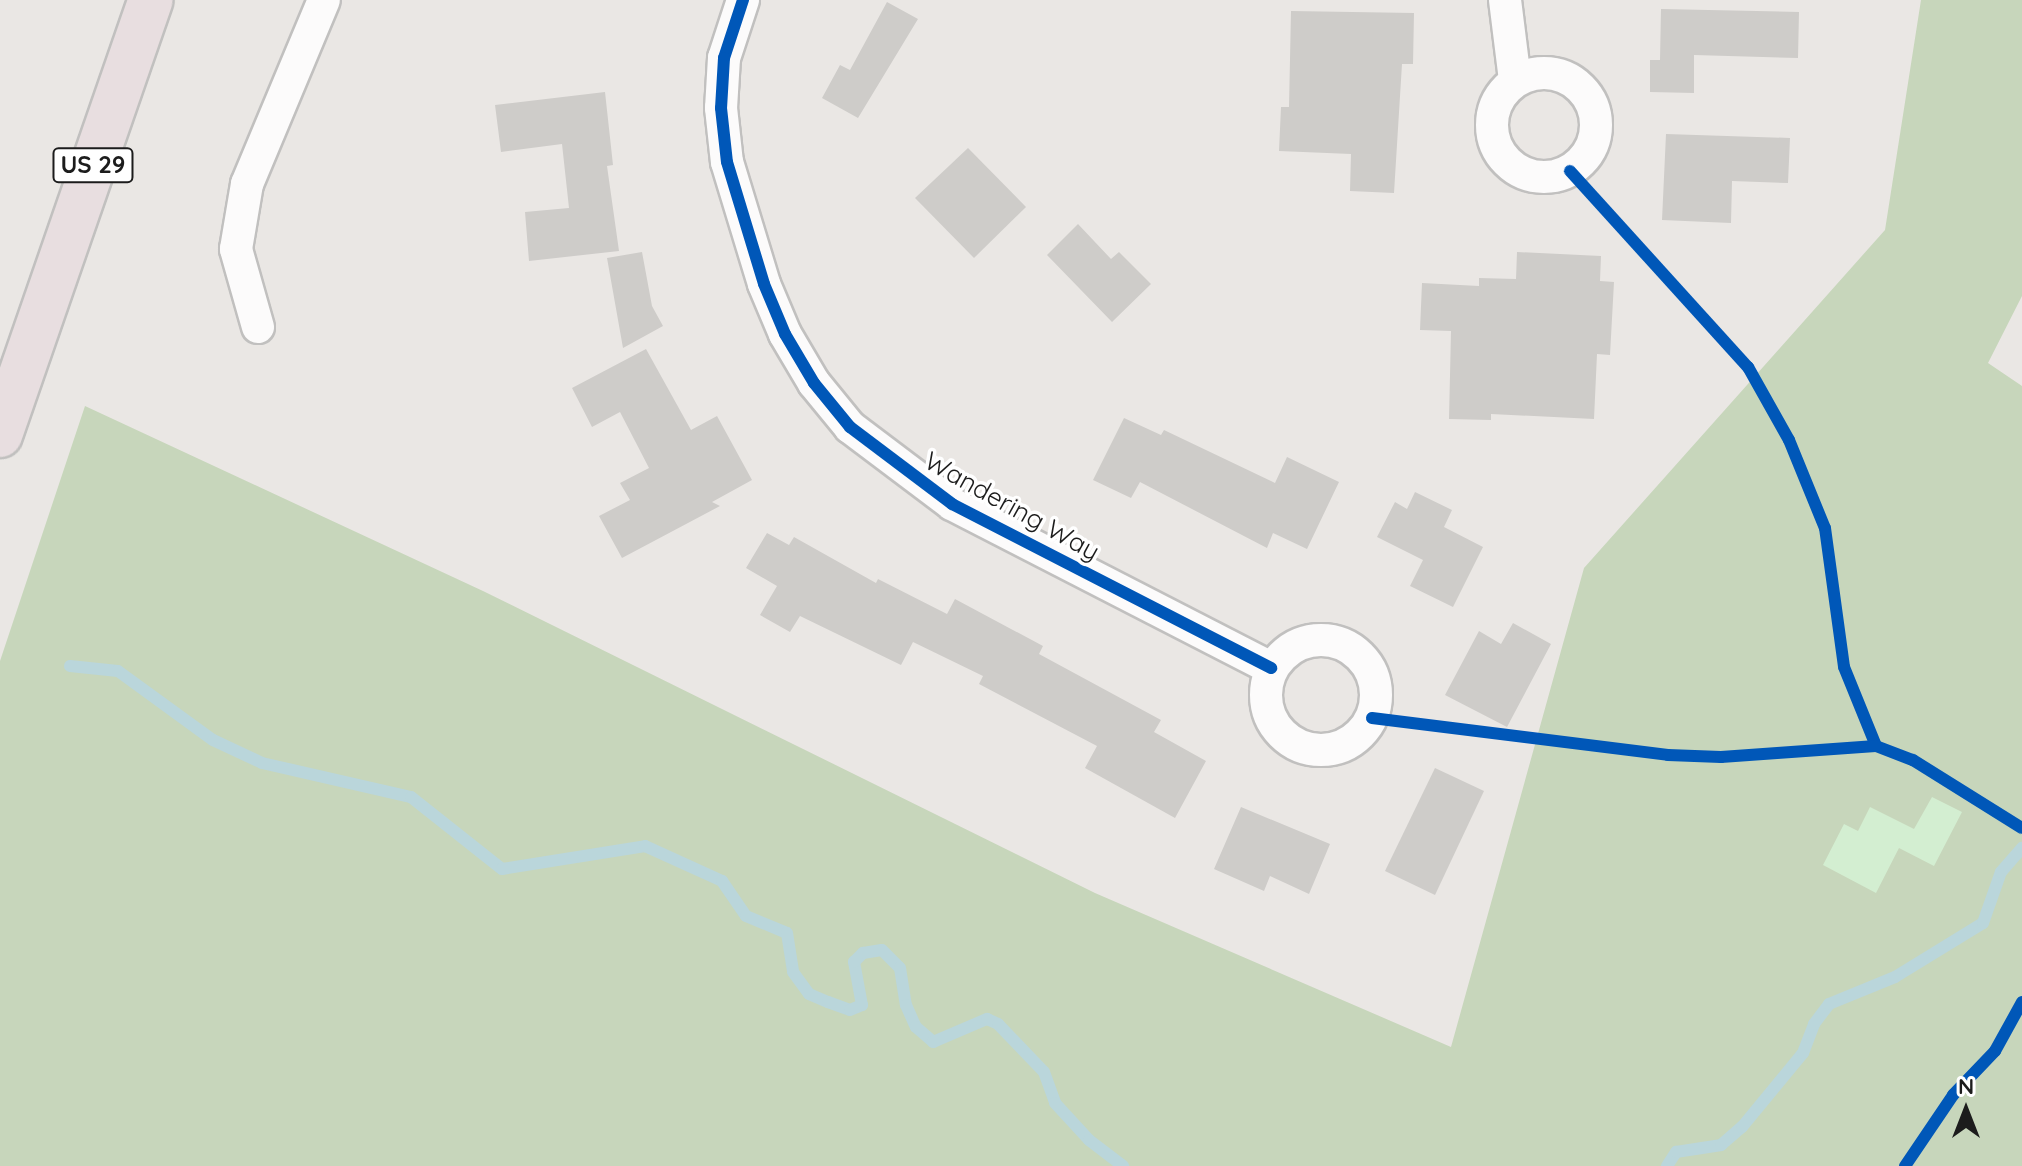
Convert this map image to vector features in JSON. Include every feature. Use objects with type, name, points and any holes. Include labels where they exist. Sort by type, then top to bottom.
[{"type":"highway","name":"US 29","points":[[0,435],[151,0]]},
{"type":"street","points":[[258,327],[236,249],[247,184],[324,0]]},
{"type":"street","name":"Wandering Way","points":[[743,0],[724,58],[727,162],[764,284],[785,334],[814,383],[850,427],[952,504],[1271,668]]},
{"type":"street","points":[[1505,0],[1515,80]]},
{"type":"street","points":[[1533,73],[1564,76],[1581,87],[1593,104],[1596,137],[1590,152],[1570,171],[1553,177],[1528,175],[1505,160],[1495,145],[1493,112],[1515,80],[1533,73]]},
{"type":"street","points":[[1336,640],[1354,649],[1375,678],[1372,718],[1360,734],[1329,750],[1293,743],[1270,717],[1265,700],[1271,668],[1300,643],[1336,640]]},
{"type":"path","points":[[1570,171],[1748,367],[1789,440],[1825,528],[1844,667],[1876,746]]},
{"type":"path","points":[[1372,718],[1668,755],[1721,757],[1876,746],[1913,760],[2021,828]]},
{"type":"path","points":[[1905,1166],[1953,1095],[1995,1051],[2022,1002]]},
{"type":"green space","points":[[1921,0],[2022,0],[2022,296],[1988,363],[2022,386],[2022,1166],[0,1166],[0,661],[85,406],[483,591],[1095,893],[1451,1047],[1584,568],[1885,230]]},
{"type":"green space","points":[[1932,797],[1962,812],[1934,866],[1899,848],[1876,893],[1823,865],[1844,824],[1858,831],[1870,807],[1914,829]]},
{"type":"building","points":[[887,2],[918,19],[858,118],[822,98],[840,65],[850,70]]},
{"type":"building","points":[[1661,9],[1799,12],[1798,58],[1694,55],[1694,93],[1650,92],[1650,60],[1660,60]]},
{"type":"building","points":[[1291,11],[1414,13],[1413,64],[1402,64],[1394,193],[1350,191],[1351,154],[1279,151],[1281,107],[1289,107]]},
{"type":"building","points":[[605,92],[613,165],[607,166],[619,251],[529,261],[525,212],[569,208],[562,144],[501,152],[495,105]]},
{"type":"building","points":[[1666,134],[1790,138],[1788,183],[1732,181],[1731,223],[1662,220]]},
{"type":"building","points":[[968,148],[1026,207],[974,258],[915,198]]},
{"type":"building","points":[[1078,224],[1111,259],[1119,252],[1151,284],[1112,322],[1047,255]]},
{"type":"building","points":[[642,252],[652,306],[663,326],[623,348],[607,258]]},
{"type":"building","points":[[1517,252],[1601,256],[1600,281],[1614,282],[1610,355],[1597,354],[1594,419],[1491,414],[1491,420],[1449,419],[1451,331],[1420,330],[1422,283],[1479,286],[1479,278],[1516,279]]},
{"type":"building","points":[[646,349],[691,430],[717,416],[752,480],[712,502],[720,506],[622,558],[599,516],[630,500],[620,483],[649,468],[620,412],[592,427],[572,388]]},
{"type":"building","points":[[1124,418],[1161,435],[1164,430],[1275,483],[1287,457],[1339,482],[1307,549],[1273,533],[1267,548],[1140,482],[1131,498],[1093,480]]},
{"type":"building","points":[[1415,492],[1452,510],[1444,527],[1483,547],[1453,607],[1410,586],[1423,560],[1377,537],[1395,502],[1407,509]]},
{"type":"building","points":[[767,533],[789,545],[794,537],[876,583],[878,579],[947,614],[955,599],[1043,646],[1039,654],[1161,720],[1154,732],[1206,761],[1175,818],[1085,768],[1097,746],[979,684],[983,676],[913,642],[901,665],[800,616],[790,632],[760,615],[777,586],[746,568]]},
{"type":"building","points":[[1513,623],[1551,644],[1507,727],[1445,695],[1479,631],[1501,644]]},
{"type":"building","points":[[1435,768],[1484,791],[1435,895],[1385,871]]},
{"type":"building","points":[[1241,807],[1330,844],[1309,894],[1270,876],[1264,891],[1214,869]]},
{"type":"waterway","points":[[70,666],[118,671],[213,740],[262,763],[411,797],[502,869],[645,846],[722,881],[746,916],[787,933],[793,972],[809,994],[850,1010],[862,1005],[854,962],[863,953],[882,950],[900,968],[906,1005],[916,1027],[933,1042],[987,1019],[998,1024],[1044,1072],[1055,1103],[1089,1140],[1123,1166]]},
{"type":"waterway","points":[[1667,1166],[1676,1152],[1721,1145],[1742,1127],[1803,1053],[1814,1024],[1829,1004],[1895,977],[1983,923],[2001,872],[2022,848]]},
{"type":"cycle path","points":[[743,0],[724,58],[721,108],[727,162],[764,284],[785,334],[814,383],[850,427],[952,504],[1271,668]]},
{"type":"cycle path","points":[[1570,171],[1748,367],[1789,440],[1825,528],[1844,667],[1876,746],[1913,760],[2022,828]]},
{"type":"cycle path","points":[[1372,718],[1668,755],[1721,757],[1876,746]]},
{"type":"cycle path","points":[[1905,1166],[1953,1095],[1995,1051],[2022,1002]]}]
